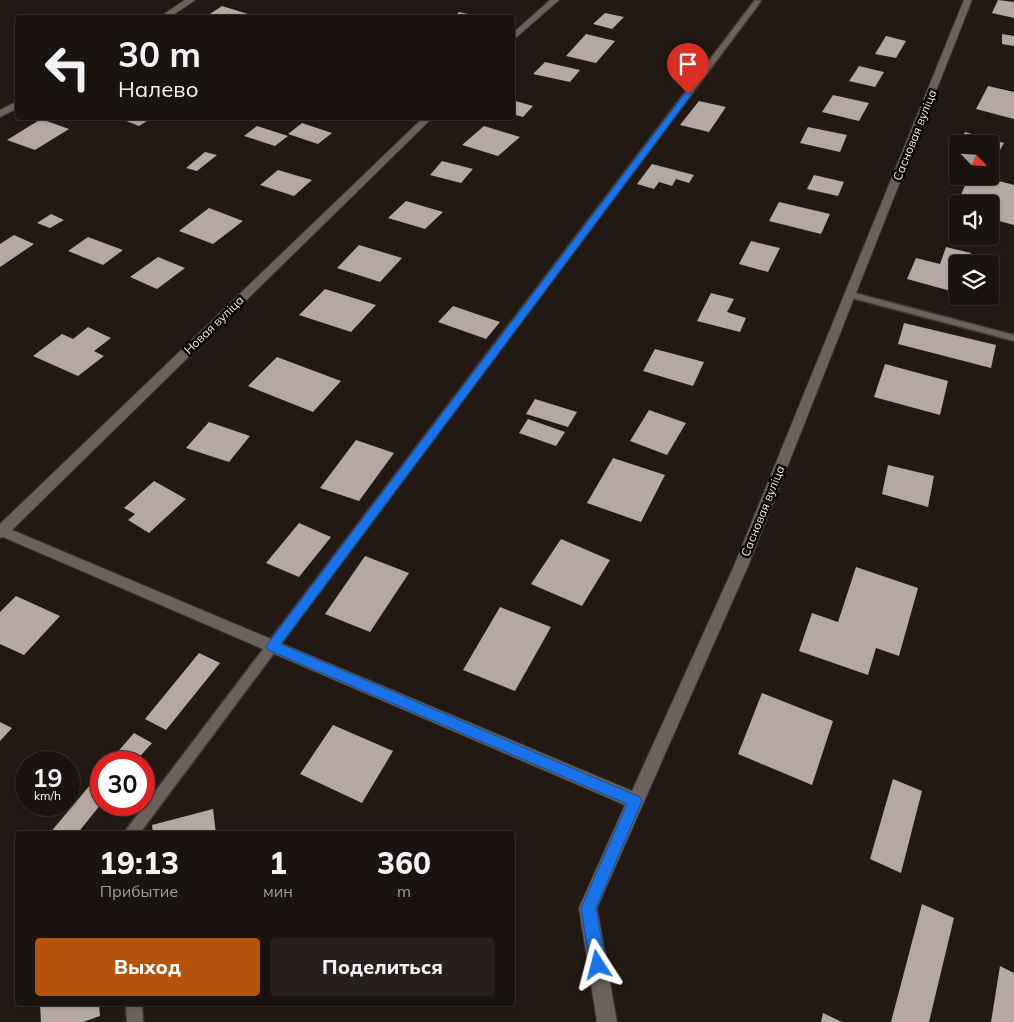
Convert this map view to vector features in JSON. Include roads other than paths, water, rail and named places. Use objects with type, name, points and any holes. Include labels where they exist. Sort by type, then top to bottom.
[{"type":"street","points":[[167,15],[191,0]]},
{"type":"street","points":[[515,36],[555,0]]},
{"type":"street","name":"Сасновая вуліца","points":[[607,1022],[588,908],[741,566],[968,0]]},
{"type":"street","points":[[0,114],[15,106]]},
{"type":"street","name":"Новая вуліца","points":[[1,532],[426,120]]},
{"type":"street","points":[[1,532],[635,801]]},
{"type":"lane","points":[[132,831],[758,2]]},
{"type":"lane","points":[[851,295],[1014,338]]},
{"type":"lane","points":[[134,1006],[135,1022]]}]
